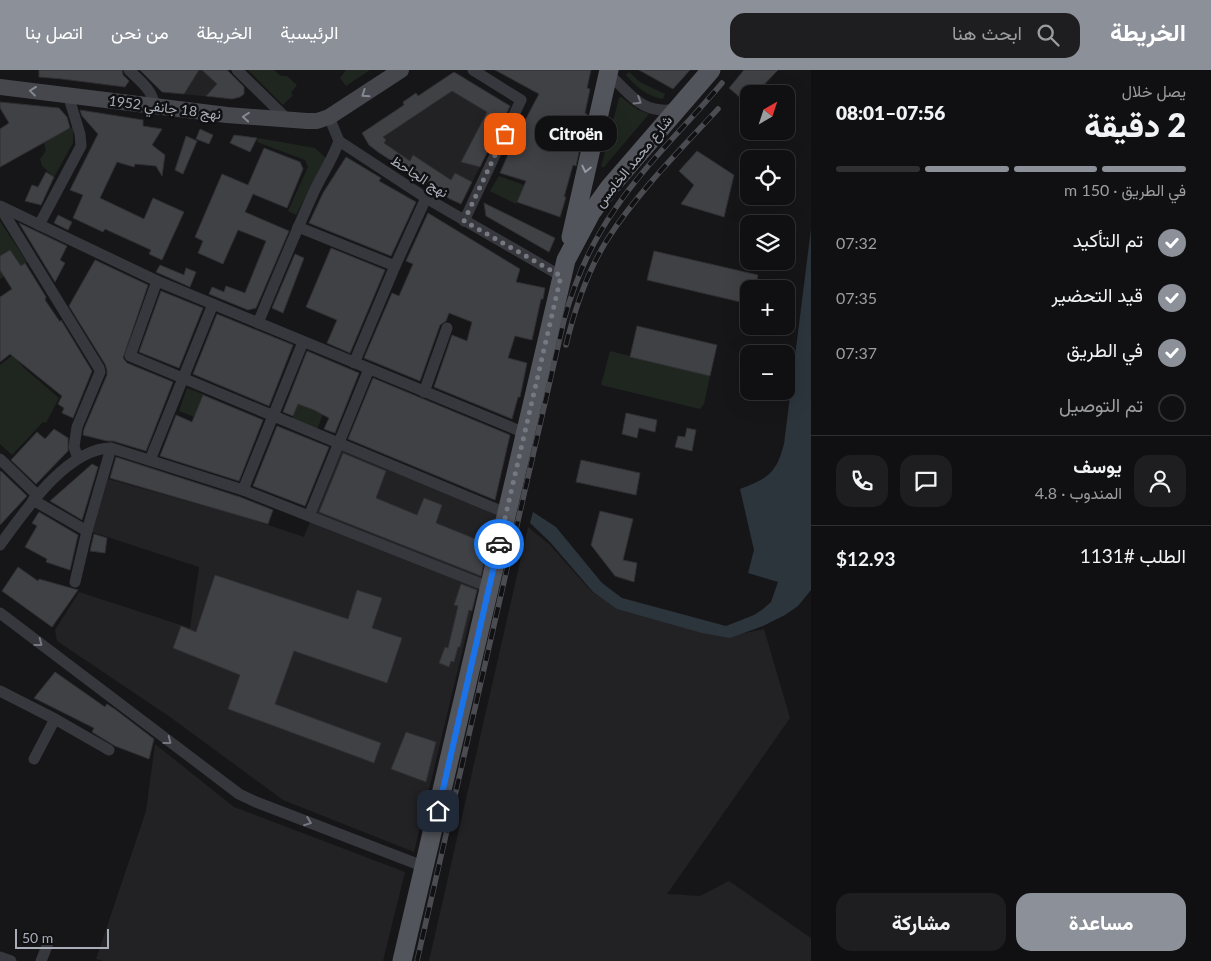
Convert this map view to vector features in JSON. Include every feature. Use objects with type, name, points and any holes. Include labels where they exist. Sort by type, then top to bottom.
[{"type":"main road","points":[[329,117],[401,70]]},
{"type":"main road","name":"شارع محمد الخامس","points":[[402,961],[564,268],[591,213],[609,188],[712,70]]},
{"type":"main road","points":[[564,268],[606,71]]},
{"type":"main road","name":"نهج 18 جانفي 1952","points":[[0,87],[227,115],[288,120],[317,120],[329,117]]},
{"type":"street","points":[[129,70],[150,92],[154,100],[154,106]]},
{"type":"street","points":[[237,70],[288,120]]},
{"type":"street","points":[[464,221],[521,100],[474,70]]},
{"type":"street","points":[[606,71],[630,96],[641,104],[663,111],[677,109]]},
{"type":"street","points":[[39,225],[81,146],[80,134],[68,95]]},
{"type":"street","points":[[258,323],[315,189],[334,157],[339,142],[329,117]]},
{"type":"street","name":"نهج الجاحظ","points":[[339,142],[464,221],[564,268]]},
{"type":"street","points":[[354,363],[426,198]]},
{"type":"street","points":[[0,206],[157,281],[525,433]]},
{"type":"street","points":[[0,206],[99,368],[100,372],[77,427],[74,448],[78,458]]},
{"type":"street","points":[[298,227],[395,266]]},
{"type":"street","points":[[157,281],[130,356],[506,513]]},
{"type":"street","points":[[150,460],[213,304]]},
{"type":"street","points":[[424,392],[447,328]]},
{"type":"street","points":[[243,490],[303,342]]},
{"type":"street","points":[[309,516],[369,369]]},
{"type":"street","points":[[75,582],[87,531],[111,448]]},
{"type":"street","points":[[0,545],[35,497],[78,458],[91,451],[111,448],[243,490],[489,586]]},
{"type":"street","points":[[0,459],[35,497],[87,531]]},
{"type":"street","points":[[0,613],[239,794],[424,867]]},
{"type":"street","points":[[0,691],[55,719],[109,750]]},
{"type":"street","points":[[34,759],[55,719]]},
{"type":"street","points":[[41,961],[49,941]]},
{"type":"street","points":[[0,957],[11,961]]},
{"type":"shaded area","points":[[139,70],[227,70],[243,85],[245,92],[240,97],[232,99],[162,92]]},
{"type":"shaded area","points":[[248,70],[274,70],[281,76],[287,76],[297,85],[291,93],[293,95],[283,105]]},
{"type":"shaded area","points":[[346,70],[370,70],[346,86],[340,78]]},
{"type":"shaded area","points":[[454,72],[511,106],[461,204],[450,199],[369,145],[362,133],[404,105],[403,102],[416,93],[418,96]]},
{"type":"shaded area","points":[[629,72],[640,82],[665,94],[663,99],[647,94],[638,88],[626,75]]},
{"type":"shaded area","points":[[621,97],[637,109],[649,114],[604,167],[601,167],[619,98]]},
{"type":"shaded area","points":[[73,127],[73,143],[54,177],[42,166],[40,159],[45,151],[44,142]]},
{"type":"shaded area","points":[[258,138],[315,148],[326,158],[296,215],[288,211],[308,167],[305,160],[257,142]]},
{"type":"shaded area","points":[[499,176],[524,185],[516,204],[490,191]]},
{"type":"shaded area","points":[[0,221],[27,262],[0,279]]},
{"type":"shaded area","points":[[811,229],[811,590],[798,606],[785,615],[763,626],[730,638],[702,633],[617,609],[593,592],[550,542],[530,523],[533,512],[556,527],[602,583],[622,598],[726,626],[754,615],[771,602],[778,582],[748,573],[754,550],[740,489],[764,478],[774,469],[778,462],[784,444],[790,400],[795,400],[795,356]]},
{"type":"shaded area","points":[[610,351],[710,376],[704,404],[700,409],[601,385]]},
{"type":"shaded area","points":[[13,355],[24,368],[59,398],[46,423],[43,422],[12,455],[0,444],[0,365]]},
{"type":"shaded area","points":[[187,388],[203,394],[194,417],[179,411]]},
{"type":"shaded area","points":[[298,404],[323,414],[317,430],[292,419]]},
{"type":"shaded area","points":[[340,447],[499,516],[472,611],[414,852],[283,800],[170,717],[57,641],[55,630],[79,592],[190,628],[199,567],[92,532],[108,479],[244,517],[304,537]]},
{"type":"shaded area","points":[[528,527],[549,544],[592,592],[618,608],[730,636],[764,629],[790,718],[667,894],[700,896],[729,881],[811,938],[811,961],[429,961]]},
{"type":"shaded area","points":[[155,744],[234,807],[405,872],[383,961],[103,961],[96,959],[146,811]]},
{"type":"building","points":[[39,70],[122,70],[123,75],[129,81],[125,87],[39,77]]},
{"type":"building","points":[[140,70],[199,70],[184,94],[162,92]]},
{"type":"building","points":[[202,70],[227,70],[244,87],[244,94],[232,99],[206,96],[217,84]]},
{"type":"building","points":[[495,70],[591,70],[587,88],[590,89],[585,113],[587,114],[576,166],[573,165],[560,217],[517,202],[526,181],[500,173],[512,145],[539,94]]},
{"type":"building","points":[[639,70],[690,70],[673,89]]},
{"type":"building","points":[[744,70],[778,70],[764,85],[740,85],[740,97],[729,88]]},
{"type":"building","points":[[454,72],[510,106],[480,167],[461,162],[487,112],[452,91],[383,137],[386,140],[384,143],[410,161],[413,155],[451,180],[455,173],[472,182],[461,204],[450,199],[378,152],[369,145],[362,133],[404,105],[403,102],[416,93],[418,96]]},
{"type":"building","points":[[0,102],[59,108],[67,117],[70,128],[0,167],[0,129],[9,123],[0,108]]},
{"type":"building","points":[[80,110],[143,120],[143,126],[162,129],[152,145],[165,155],[162,176],[156,166],[135,164],[134,167],[117,162],[100,198],[144,219],[153,198],[184,212],[162,260],[149,254],[151,250],[105,229],[103,232],[73,218],[83,195],[70,190],[98,134],[82,116]]},
{"type":"building","points":[[200,129],[213,135],[209,144],[196,139]]},
{"type":"building","points":[[234,135],[257,138],[250,152],[230,143]]},
{"type":"building","points":[[186,136],[197,141],[183,174],[175,170]]},
{"type":"building","points":[[264,148],[300,162],[303,169],[287,208],[253,194],[245,212],[289,231],[256,308],[248,310],[209,294],[212,287],[224,292],[226,286],[245,293],[266,241],[238,230],[223,264],[198,253],[203,241],[195,237],[222,174],[248,185]]},
{"type":"building","points":[[697,151],[734,175],[724,217],[681,204],[694,185],[679,171]]},
{"type":"building","points":[[346,157],[381,178],[379,181],[416,202],[391,256],[309,223],[323,193]]},
{"type":"building","points":[[46,172],[54,177],[41,205],[25,201],[32,185],[38,187]]},
{"type":"building","points":[[484,203],[555,238],[549,252],[486,216]]},
{"type":"building","points":[[428,213],[520,269],[516,282],[545,288],[532,340],[515,336],[508,358],[527,363],[520,397],[518,397],[512,419],[434,387],[452,335],[467,341],[472,322],[449,313],[446,321],[440,325],[420,381],[364,358],[392,293],[399,296],[413,264],[406,261]]},
{"type":"building","points":[[58,215],[72,222],[68,230],[54,223]]},
{"type":"building","points":[[19,223],[67,246],[60,260],[65,263],[55,282]]},
{"type":"building","points":[[331,248],[385,270],[350,353],[327,343],[337,320],[306,307]]},
{"type":"building","points":[[10,250],[21,266],[25,263],[46,297],[45,300],[60,322],[61,320],[92,371],[73,418],[62,413],[64,408],[58,404],[62,396],[10,354],[0,362],[0,297],[12,289],[0,270],[0,256]]},
{"type":"building","points":[[654,251],[758,275],[757,280],[740,280],[740,302],[647,280]]},
{"type":"building","points":[[295,254],[304,258],[283,313],[272,308]]},
{"type":"building","points":[[95,260],[148,285],[123,358],[127,363],[173,382],[146,451],[113,441],[83,435],[107,375],[107,370],[69,306]]},
{"type":"building","points":[[160,265],[184,275],[186,268],[196,272],[190,287],[156,272]]},
{"type":"building","points":[[161,291],[203,308],[179,368],[139,352]]},
{"type":"building","points":[[217,314],[293,345],[269,406],[193,374]]},
{"type":"building","points":[[637,326],[717,345],[710,376],[630,357]]},
{"type":"building","points":[[307,351],[359,373],[335,433],[324,429],[329,418],[314,410],[298,404],[293,416],[283,412]]},
{"type":"building","points":[[373,378],[510,435],[495,500],[348,439]]},
{"type":"building","points":[[203,395],[263,420],[239,481],[160,456],[176,415],[192,422]]},
{"type":"building","points":[[626,413],[657,420],[655,432],[639,428],[637,438],[622,434]]},
{"type":"building","points":[[277,426],[329,447],[305,506],[253,486]]},
{"type":"building","points":[[687,428],[696,430],[692,451],[675,447],[678,436],[685,437]]},
{"type":"building","points":[[54,429],[68,438],[68,451],[36,484],[11,460],[37,432],[45,439]]},
{"type":"building","points":[[343,453],[386,471],[376,498],[417,515],[424,498],[442,505],[436,523],[488,544],[481,576],[319,512]]},
{"type":"building","points":[[116,457],[240,497],[273,510],[268,524],[110,478]]},
{"type":"building","points":[[581,460],[640,473],[636,495],[576,482]]},
{"type":"building","points":[[92,464],[98,467],[82,520],[50,501]]},
{"type":"building","points":[[0,472],[27,496],[0,525]]},
{"type":"building","points":[[600,511],[633,519],[623,560],[637,563],[634,582],[615,576],[591,545]]},
{"type":"building","points":[[39,512],[78,535],[70,570],[46,562],[47,559],[25,547],[37,526],[32,523]]},
{"type":"building","points":[[94,534],[107,538],[105,553],[90,551]]},
{"type":"building","points":[[18,567],[38,581],[39,579],[78,590],[52,627],[2,591]]},
{"type":"building","points":[[215,575],[348,619],[357,590],[382,598],[372,628],[402,638],[387,683],[294,651],[275,704],[381,743],[374,763],[228,709],[240,675],[173,648],[181,626],[196,632]]},
{"type":"building","points":[[461,584],[477,590],[472,611],[469,610],[460,647],[458,647],[454,662],[451,661],[449,667],[439,663],[445,647],[448,648],[458,606],[454,605]]},
{"type":"building","points":[[55,672],[105,707],[107,704],[116,710],[154,739],[149,759],[115,746],[92,732],[94,728],[34,698]]},
{"type":"building","points":[[406,732],[436,742],[426,782],[391,769]]},
{"type":"railway","points":[[417,961],[564,320],[573,291],[598,235],[627,192],[722,83]]},
{"type":"railway","points":[[566,345],[582,291],[593,265],[607,240],[645,189],[718,109]]},
{"type":"way so far","points":[[499,544],[561,276],[464,221],[505,134]]},
{"type":"place","name":"Citroën","points":[[505,134]]},
{"type":"route","points":[[438,811],[499,544]]}]
